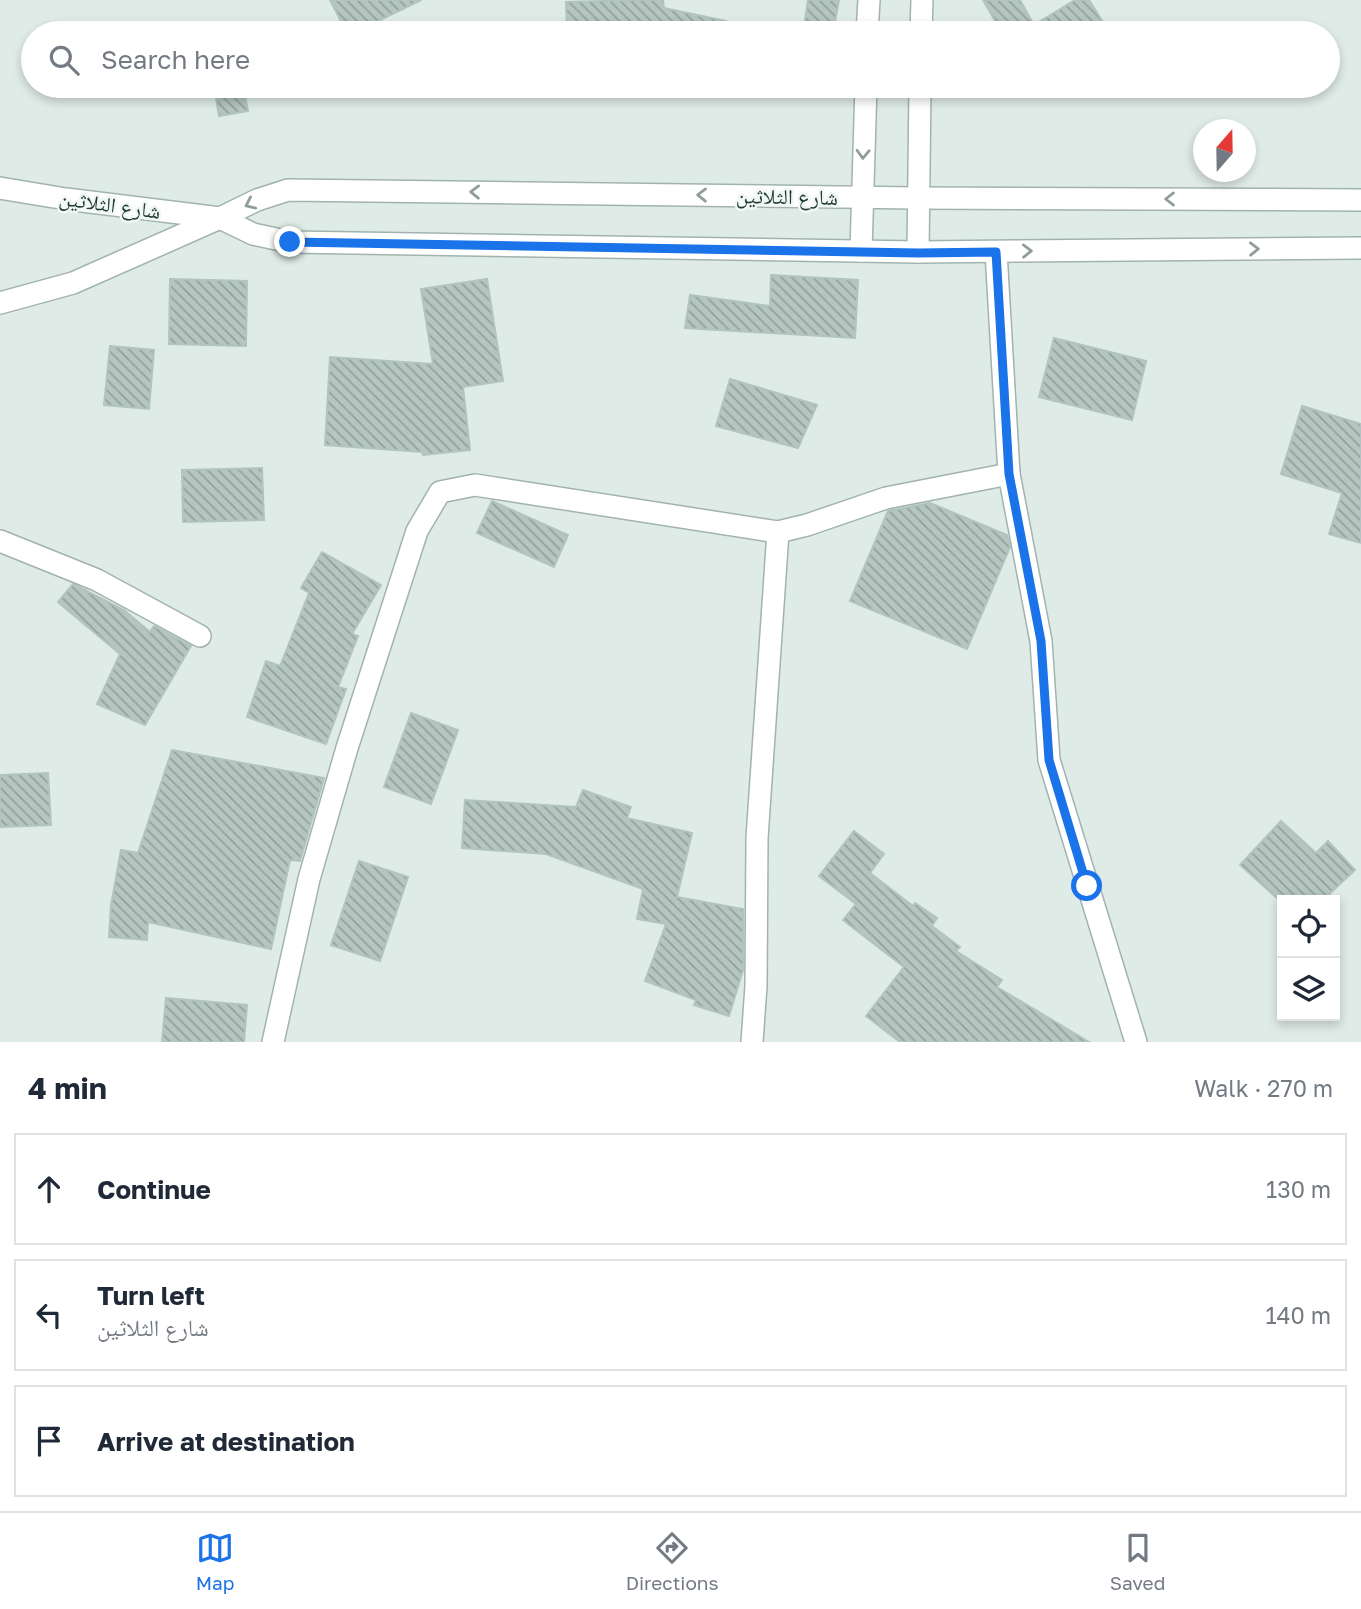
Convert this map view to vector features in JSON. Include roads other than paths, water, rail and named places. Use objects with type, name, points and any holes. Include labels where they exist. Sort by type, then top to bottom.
[{"type":"street","points":[[868,21],[869,0]]},
{"type":"street","points":[[921,21],[922,0]]},
{"type":"street","points":[[860,251],[866,98]]},
{"type":"street","points":[[918,253],[920,98]]},
{"type":"street","name":"شارع الثلاثين","points":[[0,188],[220,218],[253,234],[290,242],[918,253],[1361,248]]},
{"type":"street","name":"شارع الثلاثين","points":[[220,218],[257,200],[288,190],[918,198],[1361,200]]},
{"type":"street","points":[[0,303],[73,283],[220,218]]},
{"type":"street","points":[[996,252],[1009,474],[1041,641],[1049,760],[1136,1042]]},
{"type":"street","points":[[273,1042],[309,879],[347,748],[417,531],[440,492],[475,485],[778,532],[886,498],[1009,474]]},
{"type":"street","points":[[752,1042],[756,986],[757,838],[778,532]]},
{"type":"street","points":[[0,541],[97,580],[200,636]]}]
